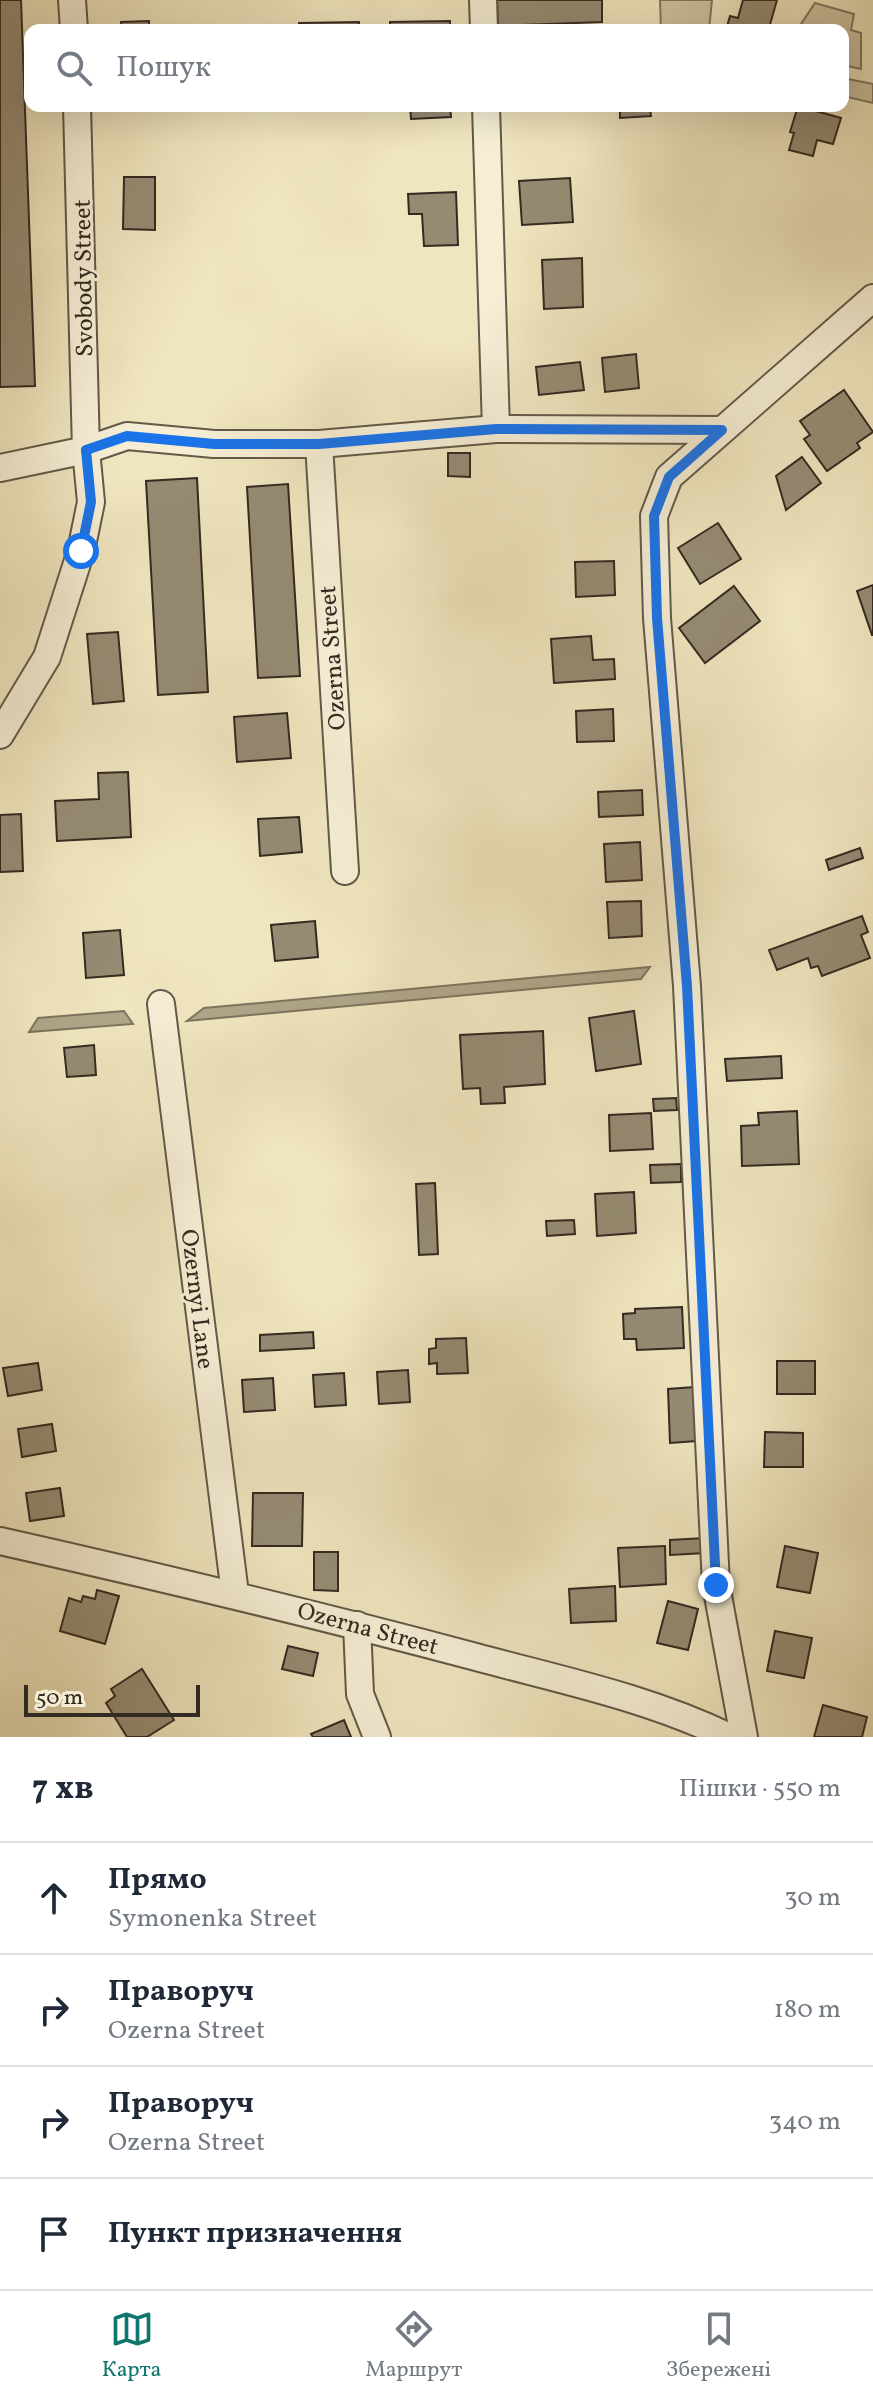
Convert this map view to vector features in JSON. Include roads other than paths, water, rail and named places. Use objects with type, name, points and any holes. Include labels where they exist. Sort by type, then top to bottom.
[{"type":"street","points":[[72,0],[74,24]]},
{"type":"street","points":[[483,0],[484,24]]},
{"type":"street","name":"Svobody Street","points":[[0,735],[47,657],[81,551],[91,502],[86,450],[77,112]]},
{"type":"street","points":[[486,112],[496,429]]},
{"type":"street","points":[[744,1737],[716,1585],[687,986],[657,618],[654,516],[669,477],[873,298]]},
{"type":"street","points":[[0,468],[86,450],[127,436],[214,444],[319,444],[496,429],[722,430]]},
{"type":"street","name":"Ozerna Street","points":[[319,444],[345,871]]},
{"type":"street","name":"Ozernyi Lane","points":[[161,1004],[235,1594]]},
{"type":"street","name":"Ozerna Street","points":[[0,1541],[357,1625],[634,1700],[691,1719],[729,1737]]},
{"type":"street","points":[[357,1625],[360,1694],[377,1737]]}]
